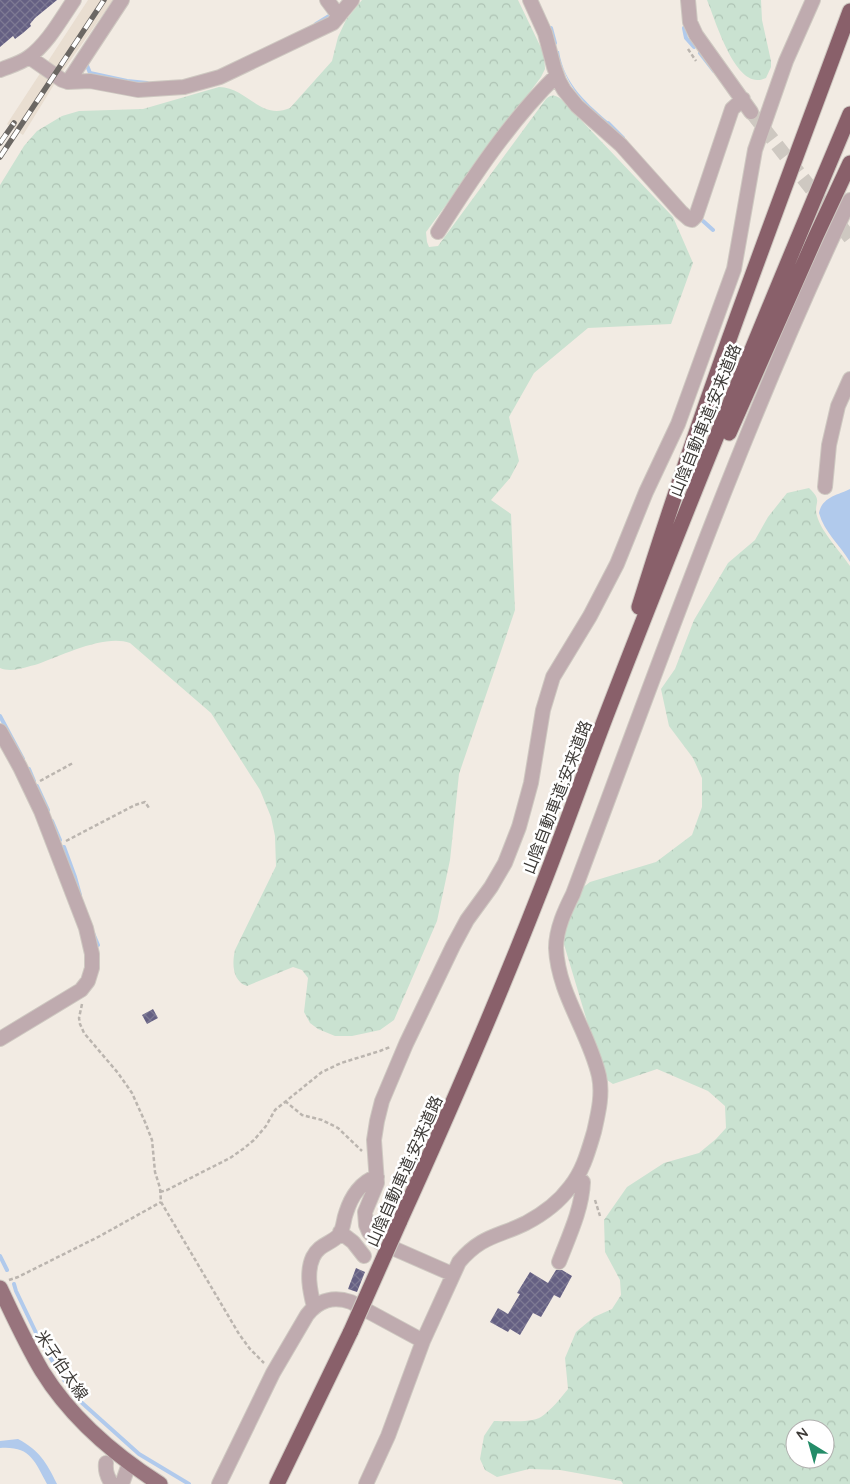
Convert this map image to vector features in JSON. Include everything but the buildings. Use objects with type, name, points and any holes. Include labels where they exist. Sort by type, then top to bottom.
[{"type":"highway","points":[[606,716],[663,530],[699,422],[850,11]]},
{"type":"highway","name":"山陰自動車道;安来道路","points":[[277,1484],[351,1331],[465,1076],[539,895],[606,716],[750,352],[850,114]]},
{"type":"highway","points":[[656,591],[680,544],[850,163]]},
{"type":"main road","name":"米子伯太線","points":[[5,1284],[23,1337],[42,1372],[56,1392],[86,1426],[130,1464],[160,1484]]},
{"type":"street","points":[[68,82],[122,0]]},
{"type":"street","points":[[327,0],[339,16]]},
{"type":"street","points":[[30,56],[62,80],[68,82],[90,81],[138,90],[184,87],[220,77],[333,23],[352,0]]},
{"type":"street","points":[[530,0],[545,33],[556,75],[564,90],[577,106],[621,145],[689,219],[695,218],[732,109],[743,99]]},
{"type":"street","points":[[688,0],[690,22],[696,35],[751,112]]},
{"type":"street","points":[[452,1274],[379,1242],[369,1232],[364,1212],[375,1188],[377,1177],[374,1140],[382,1101],[406,1044],[463,929],[505,863],[519,827],[531,783],[543,710],[553,677],[590,616],[617,564],[646,492],[678,424],[734,269],[756,150],[786,61],[813,0]]},
{"type":"street","points":[[0,70],[30,56],[47,39],[72,1]]},
{"type":"street","points":[[438,232],[498,143],[523,111],[556,75]]},
{"type":"street","points":[[366,1484],[388,1436],[423,1341],[452,1274],[463,1257],[478,1243],[490,1236],[526,1223],[559,1200],[578,1177],[587,1157],[600,1107],[600,1078],[561,979],[556,946],[561,921],[573,894],[682,601],[754,416],[815,273],[850,200]]},
{"type":"street","points":[[825,487],[829,445],[838,406],[850,379]]},
{"type":"street","points":[[0,731],[30,787],[86,928],[92,954],[92,968],[88,981],[81,990],[0,1039]]},
{"type":"street","points":[[314,1307],[309,1276],[312,1258],[321,1246],[334,1240],[340,1232],[357,1191],[370,1179],[377,1177]]},
{"type":"street","points":[[559,1262],[583,1189],[583,1182],[578,1177]]},
{"type":"street","points":[[340,1232],[353,1242],[364,1256]]},
{"type":"street","points":[[219,1484],[273,1373],[307,1315],[314,1307],[324,1301],[342,1299],[423,1341]]},
{"type":"street","points":[[106,1463],[107,1477],[112,1484]]},
{"type":"street","points":[[122,1484],[130,1464]]},
{"type":"path","points":[[30,787],[72,763]]},
{"type":"path","points":[[54,847],[135,805],[145,802],[150,808]]},
{"type":"path","points":[[81,990],[82,1002],[79,1018],[84,1033],[132,1093],[146,1122],[152,1140],[155,1172],[161,1202],[239,1334],[250,1349],[273,1373]]},
{"type":"path","points":[[160,1192],[230,1158],[243,1149],[266,1126],[275,1110],[315,1076],[341,1063],[380,1052],[400,1042],[406,1044]]},
{"type":"path","points":[[285,1101],[302,1115],[322,1120],[338,1128],[362,1151],[376,1161]]},
{"type":"path","points":[[5,1284],[100,1236],[161,1202]]},
{"type":"shaded area","points":[[88,0],[113,0],[58,78],[23,135],[7,124]]},
{"type":"green space","points":[[362,0],[518,0],[544,54],[545,69],[541,77],[426,232],[429,247],[438,246],[546,99],[554,96],[561,99],[673,217],[693,263],[671,324],[588,328],[534,373],[509,417],[519,461],[510,478],[491,500],[511,514],[515,610],[459,774],[450,860],[437,921],[394,1020],[380,1030],[352,1036],[335,1036],[318,1029],[310,1023],[304,1012],[308,978],[302,970],[293,967],[247,986],[238,980],[234,971],[235,950],[276,866],[275,836],[271,817],[260,790],[211,713],[130,643],[109,641],[96,643],[24,668],[9,670],[0,668],[0,185],[24,146],[37,131],[62,116],[79,111],[143,109],[219,87],[229,88],[238,92],[270,110],[279,111],[290,108],[332,61],[338,37],[346,20]]},
{"type":"green space","points":[[707,0],[761,0],[762,20],[771,61],[771,67],[766,78],[758,80],[749,78],[741,71],[726,48]]},
{"type":"green space","points":[[809,488],[817,499],[816,511],[819,522],[850,566],[850,1484],[623,1484],[621,1481],[560,1470],[529,1469],[497,1477],[485,1470],[480,1459],[484,1436],[494,1421],[537,1419],[552,1408],[568,1389],[565,1358],[576,1332],[594,1317],[612,1309],[621,1295],[620,1280],[605,1252],[604,1220],[627,1187],[664,1163],[699,1153],[726,1128],[725,1106],[708,1091],[657,1069],[613,1084],[604,1078],[563,941],[566,918],[581,889],[590,882],[656,862],[692,835],[702,807],[702,778],[693,758],[669,726],[661,689],[675,669],[694,620],[728,563],[755,540],[768,517],[787,493]]},
{"type":"water","points":[[557,51],[559,51],[566,74],[578,93],[611,126],[577,94],[566,76]]},
{"type":"water","points":[[850,489],[850,562],[828,532],[819,513],[823,503]]},
{"type":"water","points":[[18,1439],[32,1448],[42,1458],[57,1484],[47,1484],[30,1456],[25,1452],[18,1449],[0,1448],[0,1441]]},
{"type":"waterway","points":[[316,24],[334,13]]},
{"type":"waterway","points":[[551,28],[555,43]]},
{"type":"waterway","points":[[684,28],[686,38],[694,47]]},
{"type":"waterway","points":[[700,53],[714,71]]},
{"type":"waterway","points":[[87,61],[90,73],[147,83]]},
{"type":"waterway","points":[[608,123],[623,138]]},
{"type":"waterway","points":[[703,221],[713,230]]},
{"type":"waterway","points":[[0,716],[23,759]]},
{"type":"waterway","points":[[29,769],[34,781]]},
{"type":"waterway","points":[[37,786],[48,810]]},
{"type":"waterway","points":[[52,821],[60,840]]},
{"type":"waterway","points":[[64,847],[80,895]]},
{"type":"waterway","points":[[93,933],[98,945]]},
{"type":"waterway","points":[[0,1256],[7,1270]]},
{"type":"waterway","points":[[14,1284],[39,1339],[64,1380],[81,1402],[139,1454],[189,1484]]},
{"type":"tunnel","points":[[751,112],[850,238]]},
{"type":"railway","points":[[0,157],[104,0]]},
{"type":"railway","points":[[0,143],[14,123]]}]
